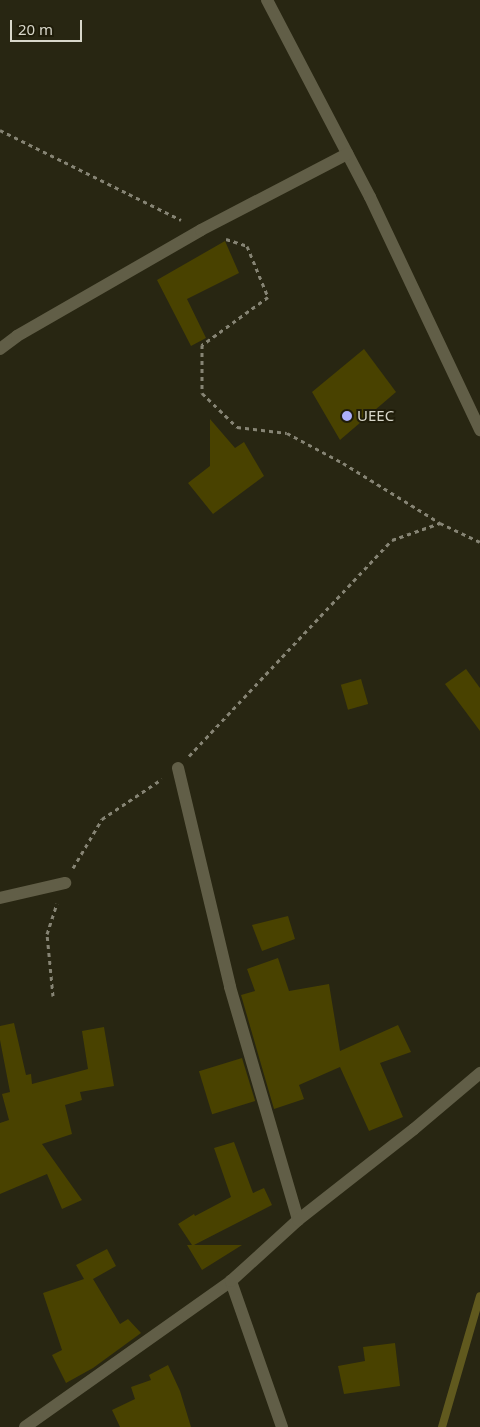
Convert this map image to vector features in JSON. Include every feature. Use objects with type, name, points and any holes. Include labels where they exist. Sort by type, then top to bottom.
[{"type":"street","points":[[267,0],[347,154],[480,430]]},
{"type":"street","points":[[0,349],[17,336],[201,230],[347,154]]},
{"type":"street","points":[[178,768],[230,987],[298,1220]]},
{"type":"street","points":[[0,898],[65,883]]},
{"type":"street","points":[[25,1427],[231,1281],[298,1220],[414,1129],[480,1073]]},
{"type":"street","points":[[231,1281],[282,1427]]},
{"type":"path","points":[[0,130],[201,230],[247,246],[268,297],[202,345],[202,393],[237,427],[287,434],[343,463],[440,523],[480,542]]},
{"type":"path","points":[[53,996],[46,934],[65,883],[102,819],[178,768],[392,540],[440,523]]},
{"type":"building","points":[[225,241],[239,273],[187,299],[206,338],[191,346],[157,280]]},
{"type":"building","name":"UEEC","points":[[364,349],[396,392],[340,440],[312,392]]},
{"type":"building","points":[[210,419],[235,448],[244,442],[264,476],[213,514],[188,483],[210,466]]},
{"type":"building","points":[[466,669],[480,688],[480,731],[445,684]]},
{"type":"building","points":[[361,679],[368,704],[348,710],[341,685]]},
{"type":"building","points":[[288,916],[295,939],[262,951],[252,925]]},
{"type":"building","points":[[278,958],[289,991],[329,984],[340,1051],[398,1025],[411,1052],[380,1063],[403,1117],[369,1131],[340,1067],[299,1085],[304,1099],[274,1109],[241,995],[255,991],[247,969]]},
{"type":"building","points":[[14,1023],[26,1075],[31,1074],[32,1084],[88,1069],[82,1031],[104,1027],[114,1086],[80,1092],[82,1100],[65,1105],[72,1134],[42,1144],[82,1200],[62,1209],[47,1174],[0,1194],[0,1123],[9,1120],[2,1094],[10,1092],[0,1040],[0,1026]]},
{"type":"building","points":[[242,1058],[255,1101],[212,1114],[199,1071]]},
{"type":"building","points":[[234,1142],[253,1193],[264,1188],[272,1205],[194,1245],[242,1245],[202,1270],[187,1245],[192,1245],[178,1224],[194,1214],[195,1216],[231,1197],[214,1148]]},
{"type":"building","points":[[107,1249],[116,1266],[93,1279],[120,1324],[128,1319],[141,1333],[93,1368],[66,1383],[52,1355],[62,1350],[43,1293],[84,1279],[76,1265]]},
{"type":"building","points":[[395,1343],[400,1386],[344,1394],[338,1366],[365,1361],[363,1347]]},
{"type":"building","points":[[168,1365],[180,1391],[191,1427],[120,1427],[112,1410],[135,1399],[131,1387],[151,1380],[149,1375]]},
{"type":"waterway","points":[[442,1427],[480,1296]]},
{"type":"place","name":"UEEC","points":[[347,416]]}]
